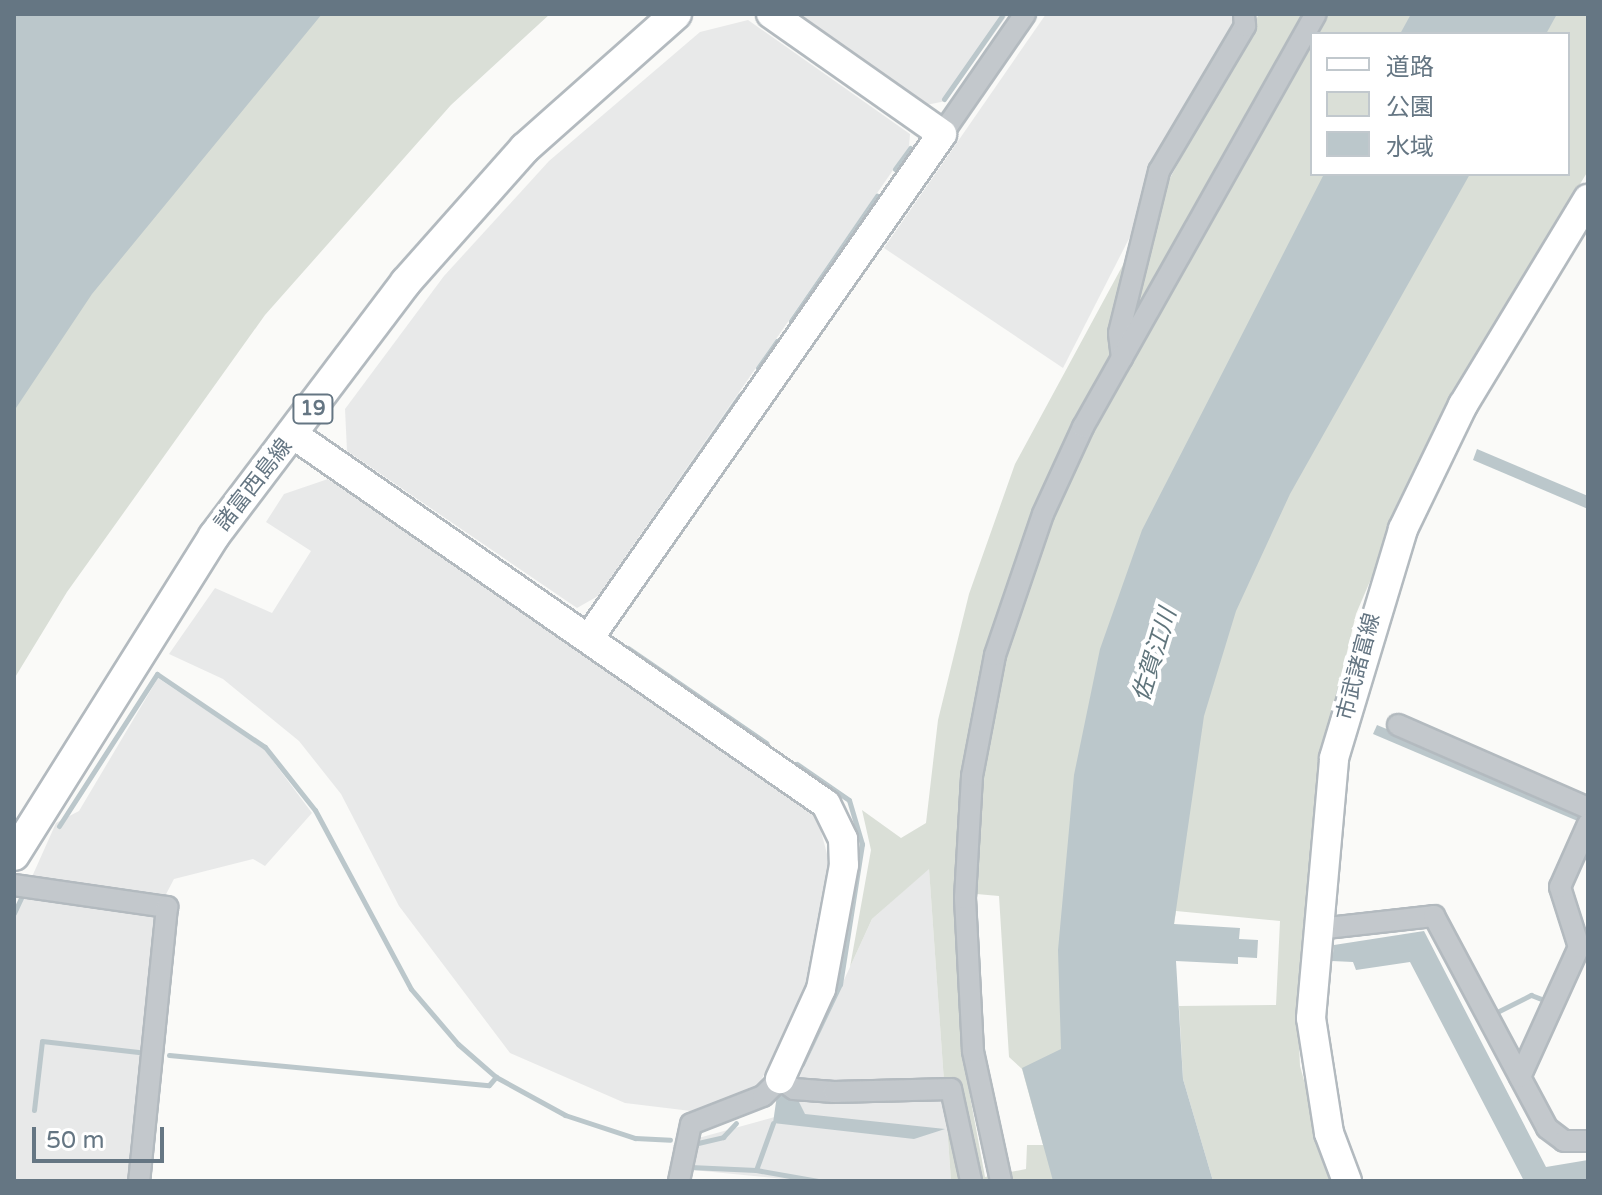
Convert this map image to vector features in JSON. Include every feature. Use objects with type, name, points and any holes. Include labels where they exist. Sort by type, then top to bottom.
[{"type":"main road","name":"諸富西島線","points":[[14,855],[129,662],[406,282],[525,148],[676,14]]},
{"type":"street","points":[[771,14],[942,134]]},
{"type":"street","points":[[589,638],[1025,14]]},
{"type":"street","points":[[1122,358],[1119,333],[1159,171],[1245,26],[1244,14]]},
{"type":"street","points":[[1001,1181],[982,1111],[967,970],[972,776],[995,655],[1038,528],[1122,358],[1316,14]]},
{"type":"street","name":"市武諸富線","points":[[1347,1181],[1329,1133],[1311,1018],[1334,758],[1403,529],[1463,405],[1585,211]]},
{"type":"street","points":[[294,435],[826,804],[836,820],[844,865],[821,989],[780,1079],[763,1096],[691,1124],[679,1181]]},
{"type":"street","points":[[1398,725],[1588,820],[1560,887],[1579,947],[1520,1077]]},
{"type":"street","points":[[14,885],[167,907],[139,1181]]},
{"type":"street","points":[[1318,929],[1434,916],[1554,1137],[1588,1141]]},
{"type":"street","points":[[780,1079],[794,1089],[834,1092],[951,1089],[971,1181]]},
{"type":"shaded area","points":[[793,14],[1008,14],[946,101],[926,105]]},
{"type":"shaded area","points":[[1046,14],[1236,14],[1237,27],[1063,368],[884,248]]},
{"type":"shaded area","points":[[748,20],[910,134],[909,147],[598,596],[577,608],[347,451],[345,409],[444,276],[549,161],[700,32]]},
{"type":"shaded area","points":[[328,479],[815,809],[831,869],[812,983],[757,1088],[691,1111],[625,1103],[510,1053],[399,906],[341,794],[299,741],[223,679],[169,654],[215,588],[272,613],[311,551],[266,522],[284,494]]},
{"type":"shaded area","points":[[158,678],[264,749],[312,813],[265,866],[253,859],[174,879],[164,898],[133,1181],[14,1181],[14,917],[56,823],[79,811]]},
{"type":"shaded area","points":[[929,868],[951,1181],[804,1181],[672,1168],[673,1145],[782,1115],[872,919]]},
{"type":"green space","points":[[311,14],[550,14],[451,105],[265,315],[67,592],[14,679],[14,356]]},
{"type":"green space","points":[[1259,14],[1432,14],[1422,32],[1310,32],[1310,176],[1342,176],[1075,1181],[951,1181],[929,869],[872,919],[850,967],[871,850],[862,810],[901,838],[926,823],[938,720],[969,594],[1015,464]],"holes":[[[954,892],[999,896],[1009,1057],[1022,1069],[1043,1145],[1027,1145],[1026,1169],[985,1177],[961,1047]]]},
{"type":"green space","points":[[1538,14],[1588,14],[1588,171],[1447,401],[1356,614],[1317,779],[1297,996],[1300,1066],[1332,1181],[1213,1181],[1183,1079],[1179,1006],[1276,1005],[1280,921],[1176,911],[1174,925],[1180,723],[1229,556],[1446,176],[1570,176],[1570,32],[1528,32]]},
{"type":"water","points":[[14,14],[322,14],[92,294],[14,411]]},
{"type":"water","points":[[1411,14],[1557,14],[1547,32],[1401,32]]},
{"type":"water","name":"佐賀江川","points":[[1323,176],[1469,176],[1290,494],[1236,611],[1204,716],[1174,924],[1240,928],[1239,939],[1258,940],[1257,958],[1238,957],[1238,964],[1176,961],[1183,1079],[1213,1181],[1053,1181],[1022,1068],[1061,1049],[1058,950],[1074,775],[1100,649],[1142,530]]},
{"type":"water","points":[[1477,449],[1588,496],[1588,509],[1473,460]]},
{"type":"water","points":[[1377,725],[1588,813],[1587,825],[1373,734]]},
{"type":"water","points":[[1424,931],[1546,1167],[1588,1160],[1588,1181],[1524,1181],[1410,962],[1356,970],[1353,962],[1332,961],[1334,945]]},
{"type":"water","points":[[777,1095],[797,1098],[805,1114],[945,1129],[914,1139],[773,1123]]},
{"type":"waterway","points":[[944,99],[1002,16]]},
{"type":"waterway","points":[[895,169],[910,148]]},
{"type":"waterway","points":[[791,321],[877,196]]},
{"type":"waterway","points":[[758,368],[777,341]]},
{"type":"waterway","points":[[650,525],[740,395]]},
{"type":"waterway","points":[[628,648],[766,743]]},
{"type":"waterway","points":[[59,826],[157,674],[265,747],[315,810],[411,989],[458,1044],[496,1077],[565,1115],[635,1138],[670,1140]]},
{"type":"waterway","points":[[797,764],[849,800],[862,844],[840,984],[802,1064]]},
{"type":"waterway","points":[[14,913],[22,896]]},
{"type":"waterway","points":[[1491,1015],[1531,995],[1547,1001]]},
{"type":"waterway","points":[[34,1110],[42,1041],[138,1052]]},
{"type":"waterway","points":[[169,1055],[489,1085],[496,1077]]},
{"type":"waterway","points":[[698,1143],[723,1137],[736,1123]]},
{"type":"waterway","points":[[690,1167],[756,1170],[773,1123]]},
{"type":"waterway","points":[[756,1170],[818,1181]]}]
